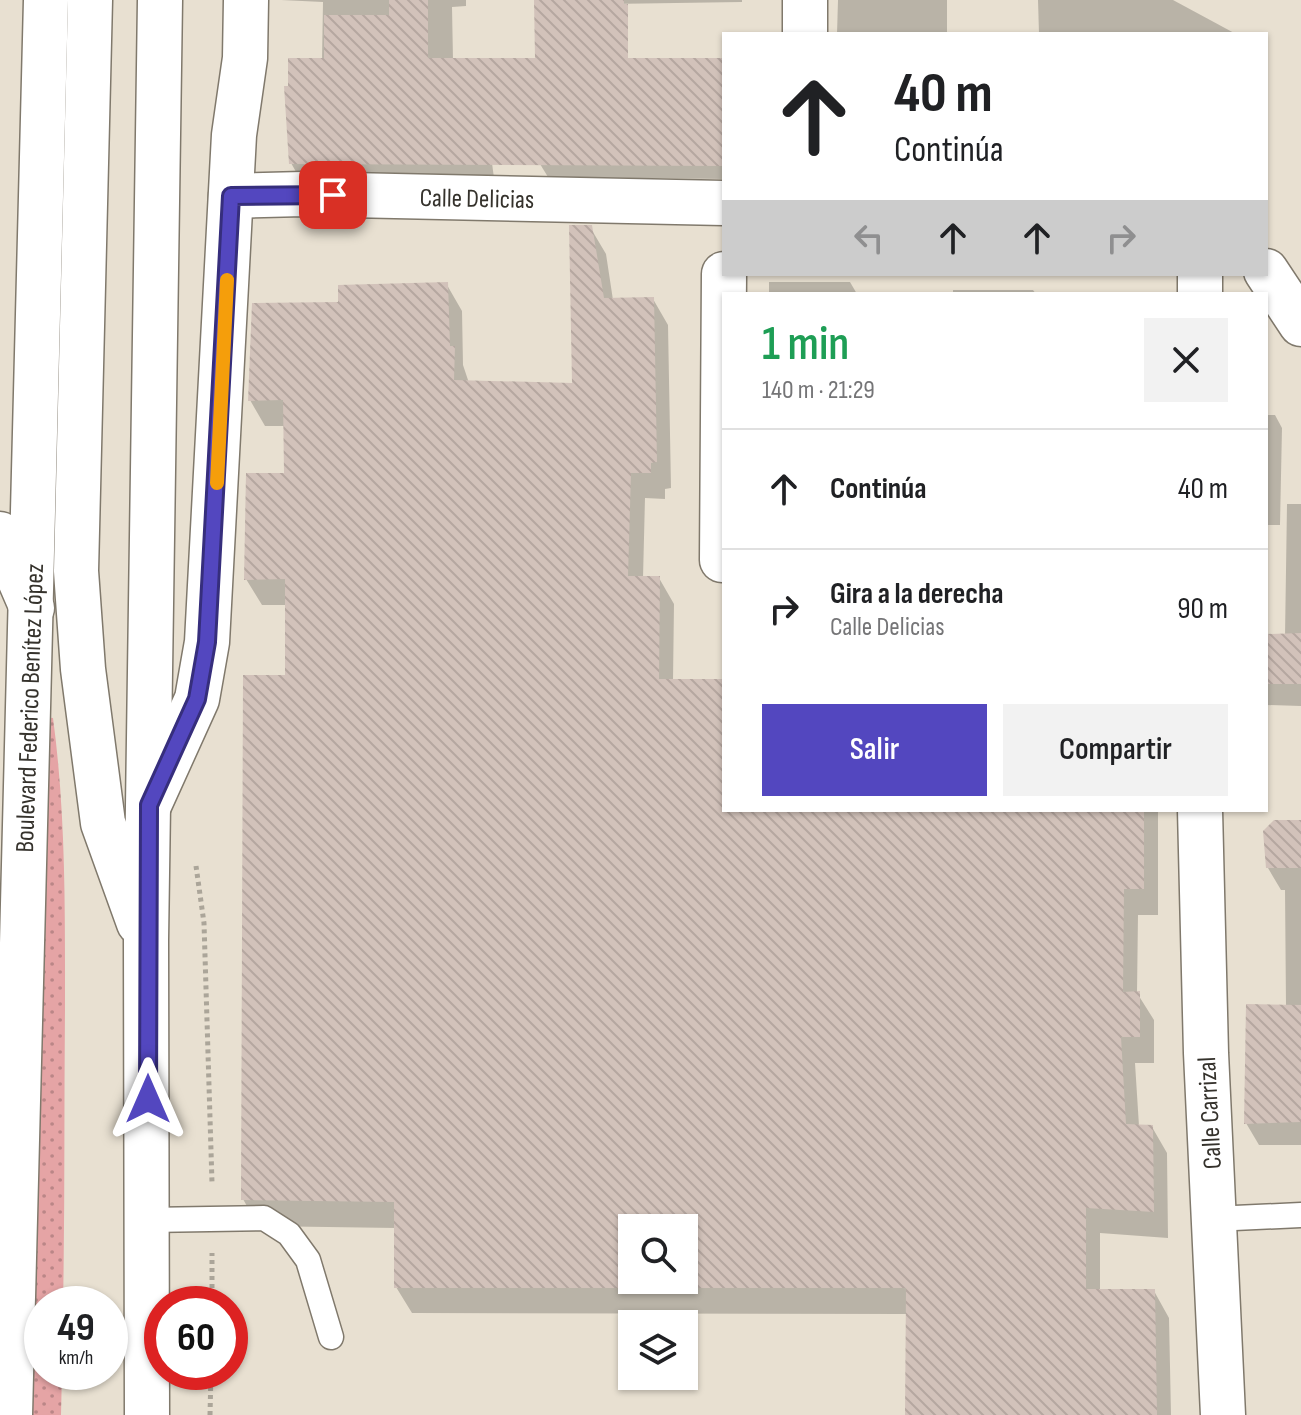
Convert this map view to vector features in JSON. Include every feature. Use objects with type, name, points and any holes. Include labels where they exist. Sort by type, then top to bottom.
[{"type":"main road","name":"Boulevard Federico Benítez López","points":[[10,1415],[46,0]]},
{"type":"main road","points":[[90,0],[76,571],[83,669],[103,823],[118,874],[146,940]]},
{"type":"main road","points":[[147,1415],[146,940],[160,0]]},
{"type":"main road","points":[[149,805],[197,699],[207,642],[234,135],[245,58],[246,0]]},
{"type":"main road","points":[[805,0],[805,32]]},
{"type":"main road","name":"Calle Delicias","points":[[231,196],[303,194],[722,203]]},
{"type":"main road","points":[[1268,274],[1301,324]]},
{"type":"main road","points":[[0,534],[32,608]]},
{"type":"main road","name":"Calle Carrizal","points":[[1200,812],[1213,1219],[1223,1415]]},
{"type":"lane","points":[[1213,1219],[1301,1215]]},
{"type":"lane","points":[[148,1220],[264,1218],[289,1234],[308,1260],[331,1337]]},
{"type":"path","points":[[204,923],[212,1286]]},
{"type":"path","points":[[210,1415],[211,1390]]},
{"type":"shaded area","points":[[45,717],[53,718],[63,827],[63,1286],[34,1286]]},
{"type":"shaded area","points":[[32,1390],[62,1390],[61,1415],[32,1415]]},
{"type":"building","points":[[389,0],[428,0],[428,58],[535,58],[534,0],[624,0],[624,4],[628,4],[628,58],[722,58],[722,166],[289,164],[284,86],[288,86],[288,58],[324,58],[324,15],[389,15]]},
{"type":"building","points":[[569,225],[592,225],[604,298],[654,297],[657,462],[651,463],[651,473],[631,473],[628,576],[660,576],[659,679],[722,679],[722,812],[1144,812],[1144,889],[1124,889],[1123,992],[1140,991],[1140,1037],[1121,1037],[1126,1124],[1153,1125],[1154,1212],[1086,1208],[1086,1289],[1155,1289],[1157,1415],[905,1415],[906,1288],[698,1288],[698,1214],[618,1214],[618,1288],[394,1288],[394,1202],[241,1200],[243,675],[285,675],[285,579],[244,580],[246,473],[284,473],[283,400],[248,401],[252,303],[338,302],[338,285],[448,282],[450,346],[455,346],[454,380],[572,383]]},
{"type":"building","points":[[1301,633],[1301,684],[1268,684],[1268,634]]},
{"type":"building","points":[[1274,820],[1301,820],[1301,868],[1266,868],[1263,831]]},
{"type":"building","points":[[1246,1004],[1301,1005],[1301,1122],[1244,1124]]},
{"type":"slow traffic","points":[[217,483],[227,280]]},
{"type":"route","points":[[148,1099],[146,940],[149,805],[178,748],[197,699],[207,642],[231,196],[333,195]]}]
